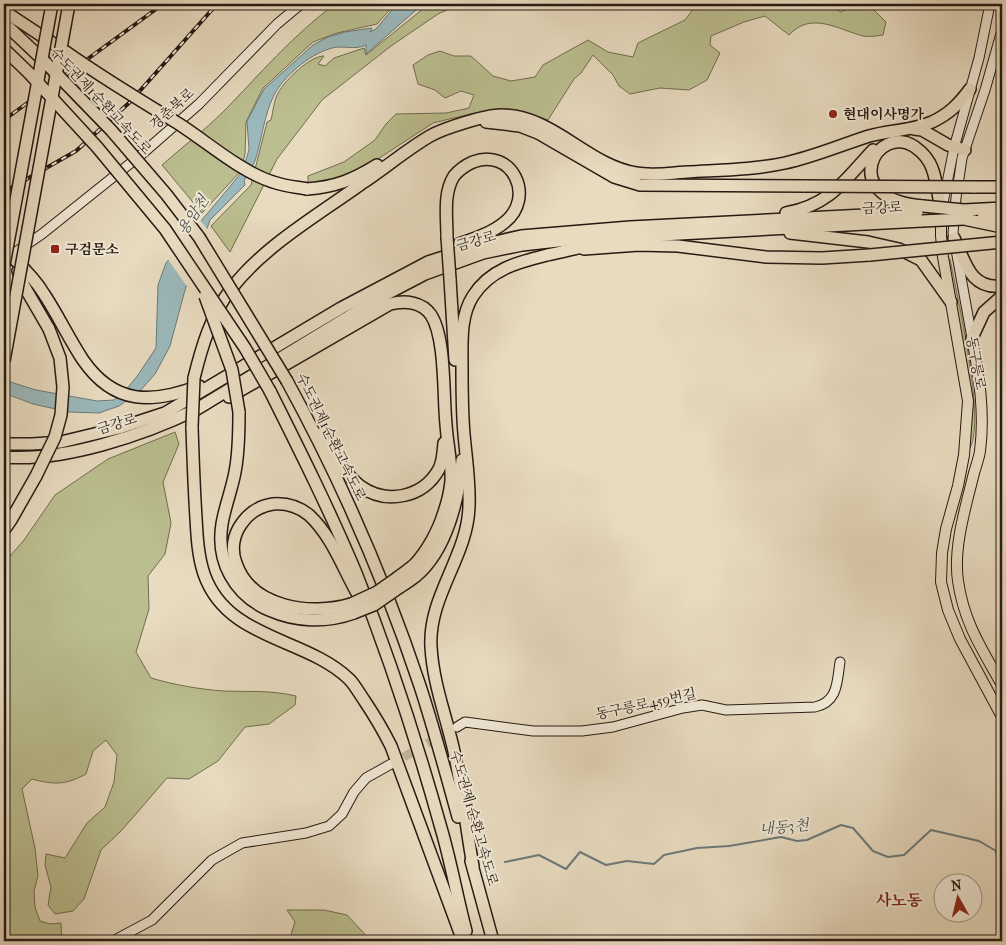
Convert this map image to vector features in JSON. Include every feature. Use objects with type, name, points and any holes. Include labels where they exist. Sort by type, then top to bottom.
[{"type":"highway","points":[[4,265],[52,4]]},
{"type":"highway","points":[[4,361],[69,4]]},
{"type":"highway","points":[[4,11],[100,76],[259,176],[272,182],[307,189],[324,188],[340,184],[360,176],[431,135],[493,115],[520,118],[538,123],[606,164],[636,173],[647,174],[760,167],[787,163],[869,136],[885,132],[908,130],[927,133],[959,149]]},
{"type":"highway","name":"수도권제1순환고속도로","points":[[4,23],[112,130],[166,194],[199,237],[303,410],[359,530],[399,627],[420,687],[493,941]]},
{"type":"highway","points":[[4,49],[30,73],[147,206],[169,235],[245,348],[270,391],[329,511],[375,625],[411,729],[442,830],[468,941]]},
{"type":"highway","points":[[752,225],[802,210],[820,202],[850,177],[878,145],[908,130],[933,122],[958,106],[970,89]]},
{"type":"highway","points":[[459,125],[491,122],[520,126],[538,133],[614,177],[640,185],[1002,187]]},
{"type":"highway","points":[[431,135],[283,241],[243,274],[212,320],[203,344],[194,378],[192,427],[198,547],[204,574],[210,586],[224,606],[244,622],[277,640],[318,657],[348,678],[356,688],[382,727],[391,746],[463,941]]},
{"type":"highway","points":[[923,213],[885,196],[875,186],[870,171],[874,157],[882,148],[893,142],[913,146],[922,152],[932,168],[941,210]]},
{"type":"highway","points":[[341,308],[398,270],[439,251],[491,232],[506,222],[516,209],[519,195],[518,183],[510,170],[499,162],[484,160],[468,164],[454,176],[448,195],[447,237],[450,279],[454,355],[462,401]]},
{"type":"highway","name":"금강로","points":[[964,214],[1002,208]]},
{"type":"highway","name":"금강로","points":[[6,457],[68,452],[106,444],[150,429],[197,409],[381,297],[425,274],[489,251],[567,240],[653,235],[752,225],[923,213],[1002,217]]},
{"type":"highway","points":[[964,214],[1002,227]]},
{"type":"highway","points":[[752,225],[868,242],[899,249],[921,260],[951,302]]},
{"type":"highway","name":"금강로","points":[[4,444],[61,442],[139,422],[165,413],[341,308],[428,262],[460,251],[497,241],[563,232],[752,225]]},
{"type":"highway","points":[[473,866],[453,748],[433,670],[431,644],[433,620],[438,599],[461,546],[467,526],[469,474],[462,401],[464,321],[472,297],[494,274],[509,266],[531,258],[567,250],[653,235]]},
{"type":"highway","points":[[954,238],[971,274],[977,280],[991,286],[1002,286]]},
{"type":"highway","points":[[567,250],[639,245],[678,246],[766,257],[822,258],[1002,242]]},
{"type":"highway","points":[[8,258],[32,278],[83,360],[95,375],[120,393],[151,398],[178,394],[225,376]]},
{"type":"highway","points":[[4,530],[36,476],[55,436],[61,415],[63,387],[60,358],[49,330],[8,258]]},
{"type":"highway","points":[[198,278],[230,365],[239,412],[238,455],[222,524],[224,562],[231,580],[246,595],[264,608],[290,618],[321,620],[352,608],[370,596],[398,582],[417,576],[435,552],[443,537],[458,498],[464,435]]},
{"type":"highway","points":[[972,338],[984,312],[1002,296]]},
{"type":"highway","points":[[197,409],[222,401],[390,304],[404,302],[417,304],[426,310],[436,325],[442,370],[451,482],[437,530],[415,564],[398,582]]},
{"type":"highway","points":[[303,410],[351,477],[370,491],[388,497],[408,495],[432,479],[441,463],[446,426]]},
{"type":"highway","points":[[352,608],[304,609],[276,602],[255,590],[244,580],[234,559],[235,538],[244,521],[256,509],[278,504],[294,507],[309,516],[332,546],[375,625]]},
{"type":"main road","name":"동구릉로","points":[[941,210],[943,257],[968,401],[966,441],[960,479],[942,553],[941,582],[948,610],[960,639],[1002,717]]},
{"type":"main road","name":"동구릉로","points":[[972,338],[979,375],[982,422],[980,452],[957,552],[958,580],[963,608],[972,632],[1002,685]]},
{"type":"street","name":"경춘북로","points":[[8,258],[42,234],[142,154],[200,104],[277,24],[301,4]]},
{"type":"street","name":"동구릉로","points":[[941,210],[959,149],[970,89],[979,58],[990,4]]},
{"type":"street","name":"동구릉로","points":[[972,338],[954,238],[959,149],[985,90],[1002,30]]},
{"type":"street","points":[[4,245],[8,258]]},
{"type":"street","name":"동구릉로459번길","points":[[456,726],[465,722],[533,731],[582,731],[613,727],[683,708],[702,705],[726,710],[816,707],[825,705],[832,699],[840,662]]},
{"type":"street","points":[[114,941],[152,920],[212,860],[242,843],[306,833],[329,826],[342,814],[354,792],[366,778],[392,764]]},
{"type":"green space","points":[[335,4],[395,4],[377,24],[337,33],[313,42],[263,88],[246,122],[245,154],[240,172],[202,213],[162,165],[216,119],[291,42]]},
{"type":"green space","points":[[429,4],[460,4],[438,14],[391,46],[322,100],[277,159],[230,252],[211,226],[251,185],[267,122],[271,120],[281,88],[305,64],[318,57],[324,56],[318,64],[325,66],[334,58],[364,48],[366,55]]},
{"type":"green space","points":[[697,4],[826,4],[841,12],[852,6],[863,4],[875,11],[886,22],[883,35],[863,36],[834,26],[815,23],[797,28],[789,35],[765,16],[744,22],[711,36],[710,45],[720,53],[707,80],[689,90],[660,88],[630,94],[619,86],[613,75],[593,55],[581,73],[574,79],[548,120],[507,109],[474,113],[433,123],[355,174],[322,183],[308,183],[308,176],[344,162],[375,140],[396,114],[446,113],[469,108],[474,95],[461,91],[445,98],[435,90],[418,84],[413,65],[428,55],[440,51],[454,56],[471,56],[493,76],[511,81],[535,77],[543,65],[588,40],[608,52],[633,57],[638,43],[685,20]]},
{"type":"green space","points":[[948,258],[950,259],[964,327],[973,385],[974,433],[970,448]]},
{"type":"green space","points":[[175,432],[179,444],[163,482],[171,523],[165,554],[148,576],[149,609],[136,652],[151,678],[205,689],[287,694],[296,696],[295,705],[269,724],[245,727],[218,761],[189,779],[167,778],[122,830],[101,850],[84,899],[73,911],[55,914],[48,905],[51,887],[45,865],[46,854],[65,858],[87,823],[105,807],[114,782],[117,755],[106,740],[93,751],[86,774],[60,783],[32,779],[22,789],[35,848],[38,876],[34,891],[35,907],[40,921],[50,924],[61,923],[62,941],[23,941],[4,933],[4,563],[24,540],[55,495],[108,459]]},
{"type":"green space","points":[[287,910],[324,910],[347,915],[371,941],[289,941],[295,922]]},
{"type":"water","points":[[397,4],[423,4],[366,54],[366,45],[361,47],[338,47],[321,52],[305,61],[278,88],[268,111],[255,161],[244,181],[245,185],[210,220],[185,290],[170,346],[155,374],[140,391],[119,406],[99,413],[69,412],[33,404],[4,393],[4,380],[36,390],[97,401],[114,400],[125,391],[156,348],[158,285],[166,263],[242,172],[249,150],[247,121],[264,89],[313,45],[328,37],[345,32],[372,28],[370,32],[376,29]]},
{"type":"pier","points":[[199,219],[209,231],[188,288],[167,258]]},
{"type":"waterway","name":"내동3천","points":[[505,862],[539,855],[566,869],[580,852],[606,865],[627,861],[654,864],[664,855],[697,848],[729,846],[781,837],[797,841],[807,840],[841,825],[853,828],[873,851],[888,857],[904,855],[931,830],[979,841],[996,851],[1002,880]]},
{"type":"tunnel","points":[[392,764],[454,728]]},
{"type":"railway","points":[[4,120],[163,4]]},
{"type":"railway","points":[[4,192],[76,151],[130,102],[217,4]]},
{"type":"place","name":"현대이사명가","points":[[833,114]]},
{"type":"place","name":"구검문소","points":[[55,249]]},
{"type":"district","name":"사노동","points":[[899,900]]},
{"type":"water label","name":"용암천","points":[[193,215]]}]
